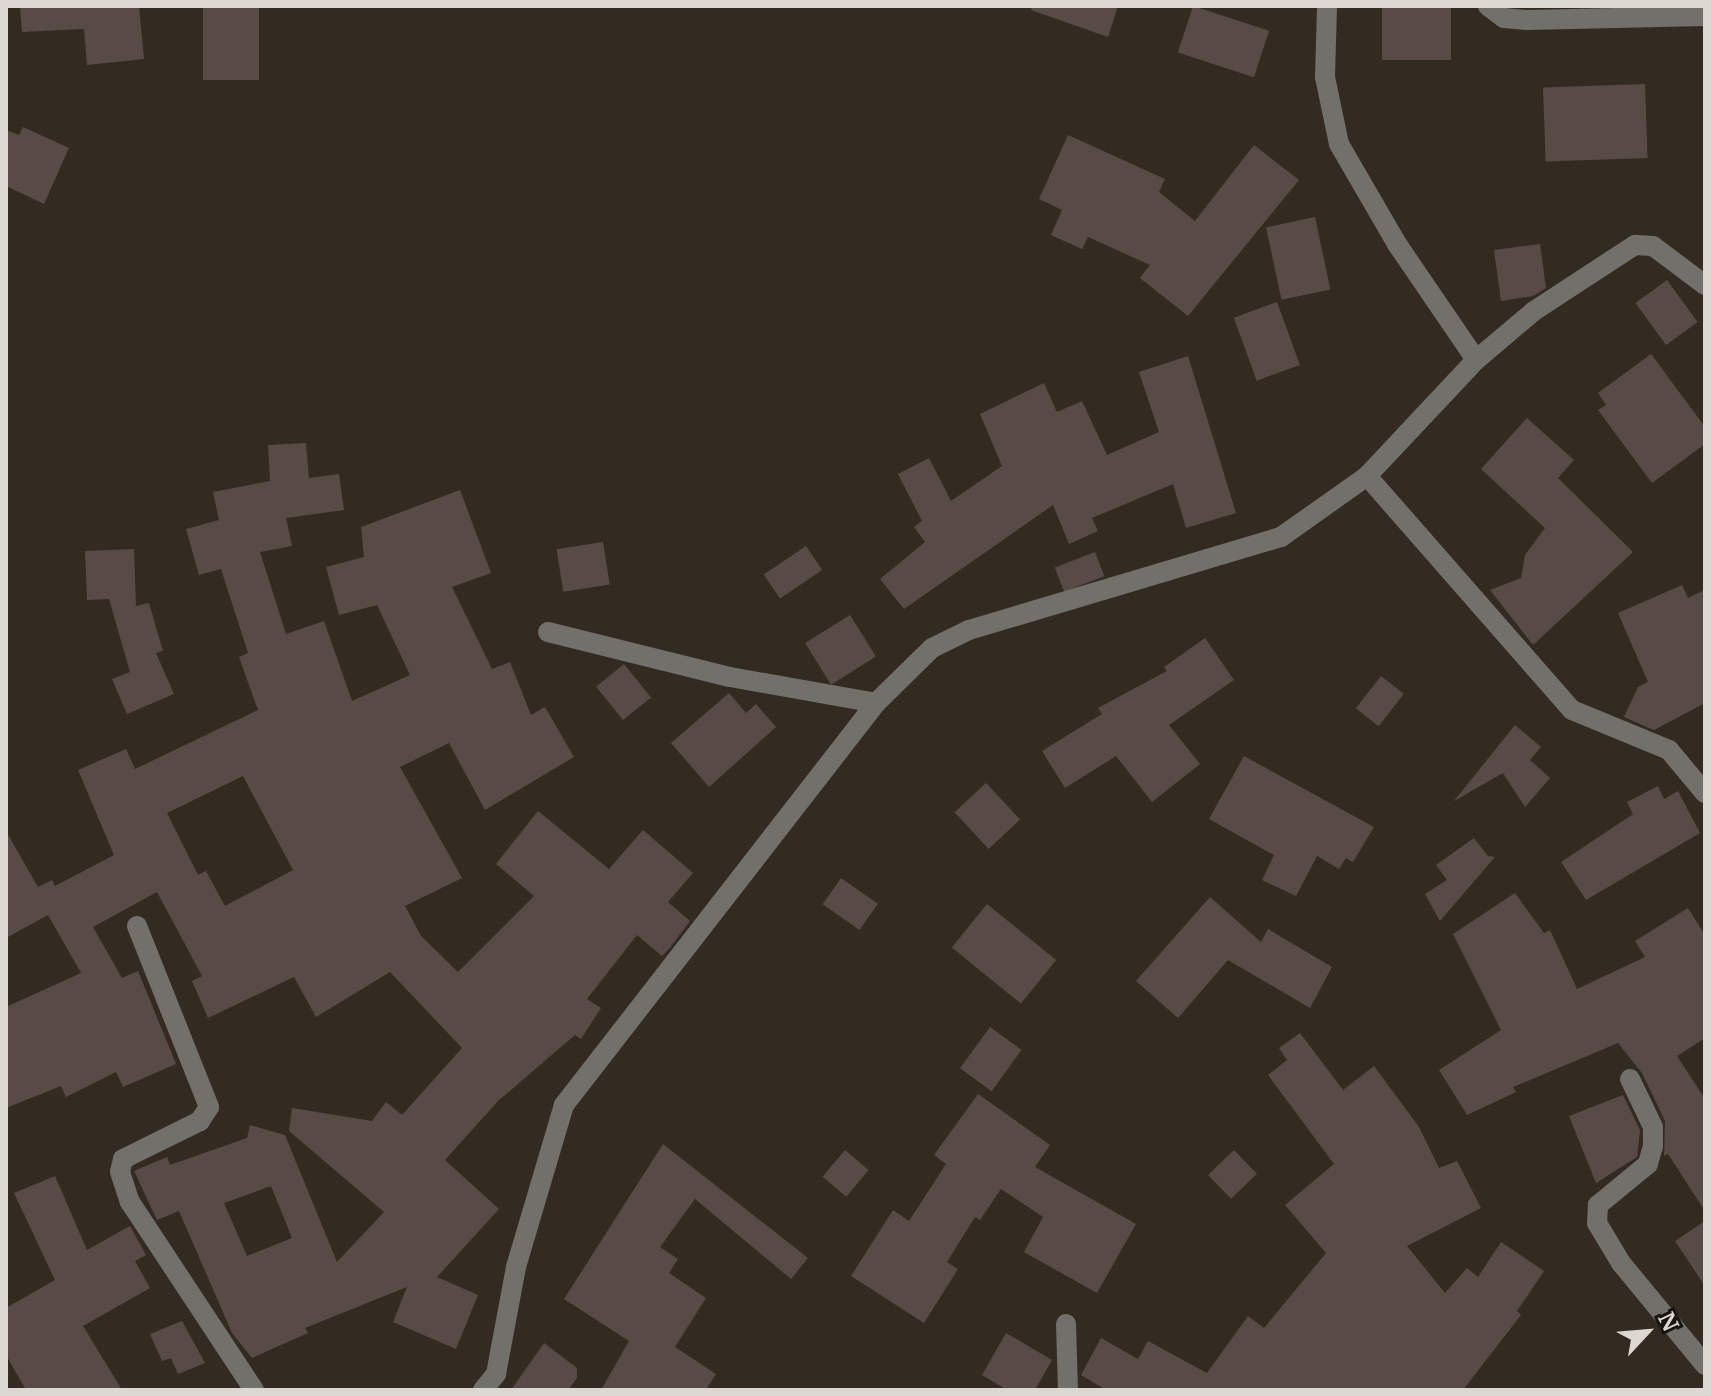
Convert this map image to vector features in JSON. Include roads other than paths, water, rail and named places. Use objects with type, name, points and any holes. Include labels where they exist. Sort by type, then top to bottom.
[{"type":"street","points":[[1327,6],[1325,77],[1339,144],[1397,244],[1476,360]]},
{"type":"street","points":[[1488,6],[1504,18],[1527,20],[1705,16]]},
{"type":"street","points":[[483,1390],[496,1374],[516,1267],[564,1105],[876,703],[932,648],[969,630],[1281,537],[1367,476],[1476,360],[1534,311],[1635,245],[1653,246],[1705,285]]},
{"type":"street","points":[[1367,476],[1572,710],[1669,750],[1705,793]]},
{"type":"street","points":[[548,632],[730,677],[876,703]]},
{"type":"street","points":[[137,926],[209,1107],[200,1121],[123,1159],[120,1172],[130,1202],[254,1390]]},
{"type":"street","points":[[1630,1079],[1653,1127],[1653,1146],[1648,1164],[1598,1205],[1597,1223],[1621,1263],[1705,1365]]},
{"type":"street","points":[[1066,1324],[1068,1390]]}]
